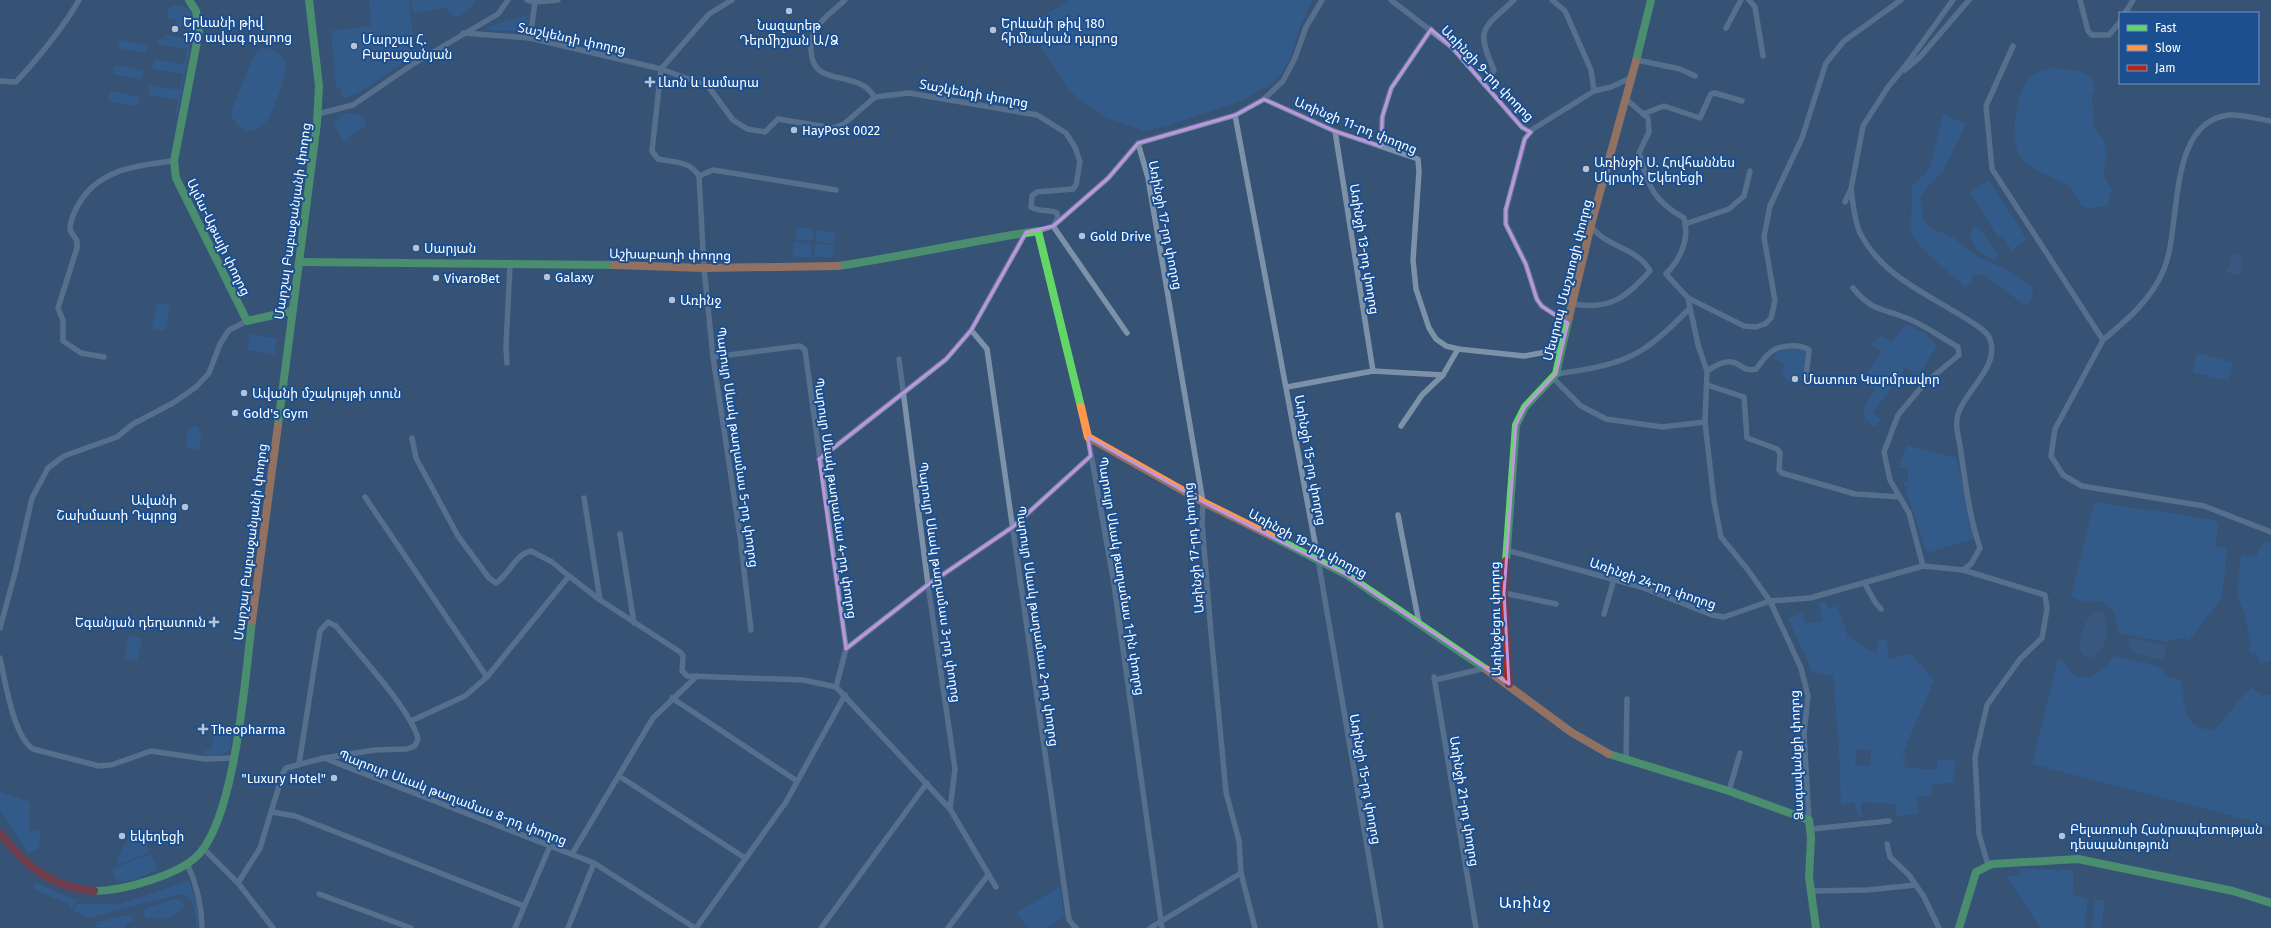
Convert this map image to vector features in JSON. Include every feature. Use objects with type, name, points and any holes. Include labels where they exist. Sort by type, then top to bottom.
[{"type":"street","points":[[0,81],[16,82],[44,52],[67,21],[79,0]]},
{"type":"street","name":"Ալմա-Աթայի փողոց","points":[[189,0],[196,11],[199,31],[174,161],[176,178],[247,321]]},
{"type":"street","name":"Մարշալ Բաբաջանյանի փողոց","points":[[0,833],[27,865],[54,883],[79,890],[109,891],[138,886],[187,863],[204,849],[222,808],[234,758],[318,114],[319,86],[309,0]]},
{"type":"street","points":[[318,114],[353,105],[463,33],[498,14],[508,0]]},
{"type":"street","points":[[527,0],[535,2],[558,0]]},
{"type":"street","points":[[732,0],[709,14],[661,69],[652,151],[658,159],[685,163],[699,176],[713,170],[836,190]]},
{"type":"street","points":[[845,0],[815,28],[810,43],[812,62],[821,72],[864,86],[875,97]]},
{"type":"street","points":[[1038,231],[1053,226],[1108,178],[1138,143],[1235,114],[1264,99],[1283,81],[1296,58],[1306,27],[1322,0]]},
{"type":"street","name":"Առինջի 9-րդ փողոց","points":[[1391,0],[1431,29],[1452,47],[1522,126],[1531,132]]},
{"type":"street","points":[[1486,85],[1494,70],[1483,47],[1485,30],[1490,22],[1514,0]]},
{"type":"street","points":[[1552,0],[1565,11],[1591,70],[1594,91]]},
{"type":"street","name":"Մեսրոպ Մաշտոցի փողոց","points":[[1554,376],[1563,350],[1572,304],[1591,225],[1627,100],[1651,0]]},
{"type":"street","points":[[1726,28],[1741,0]]},
{"type":"street","points":[[1749,0],[1754,7],[1763,56]]},
{"type":"street","points":[[1627,100],[1648,118],[1649,132],[1639,153],[1654,195],[1666,208],[1684,218],[1687,232],[1683,248],[1676,263],[1666,274],[1688,298],[1744,326],[1756,327],[1766,324],[1771,318],[1775,301],[1764,237],[1770,206],[1802,138],[1826,64],[1844,41],[1901,0]]},
{"type":"street","points":[[1845,202],[1851,189],[1863,126],[1882,97],[1953,0]]},
{"type":"street","points":[[1901,72],[1911,67],[1968,0]]},
{"type":"street","points":[[2080,0],[2088,31],[2092,35],[2109,35],[2119,23]]},
{"type":"street","points":[[2126,12],[2133,0]]},
{"type":"street","points":[[530,38],[535,2]]},
{"type":"street","points":[[1382,146],[1382,117],[1391,88],[1431,29]]},
{"type":"street","name":"Տաշկենդի փողոց","points":[[463,33],[530,38],[661,69],[708,86],[733,120],[747,129],[765,132],[778,119],[833,128],[844,124],[875,97],[909,93],[977,103],[1037,115],[1066,133],[1075,147],[1080,162],[1076,185],[1073,189],[1068,191],[1037,192],[1032,196],[1031,206],[1037,211],[1054,211],[1057,213],[1058,218],[1053,226]]},
{"type":"street","points":[[2013,46],[1986,106],[1992,169],[2103,340]]},
{"type":"street","points":[[1637,60],[1680,69],[1695,76]]},
{"type":"street","points":[[1568,323],[1542,306],[1537,299],[1526,264],[1506,224],[1506,210],[1525,140],[1531,132],[1547,119],[1559,114],[1594,91],[1611,87],[1633,77]]},
{"type":"street","points":[[1643,114],[1664,106],[1700,118],[1711,94],[1715,93],[1742,101]]},
{"type":"street","name":"Առինջի 11-րդ փողոց","points":[[1264,99],[1335,131],[1418,159],[1419,172],[1413,260],[1416,289],[1429,328],[1436,340],[1446,346],[1458,349],[1524,356],[1563,350]]},
{"type":"street","name":"Առինջի 15-րդ փողոց","points":[[1235,114],[1318,559],[1381,928]]},
{"type":"street","points":[[2271,121],[2230,115],[2209,120],[2192,138],[2177,192],[2172,233],[2165,269],[2150,295],[2103,340],[2055,429],[2051,456],[2063,475],[2082,486],[2204,506],[2271,532]]},
{"type":"street","name":"Առինջի 13-րդ փողոց","points":[[1335,131],[1373,371]]},
{"type":"street","name":"Առինջի 17-րդ փողոց","points":[[1138,143],[1148,178],[1203,502],[1202,523],[1226,792],[1239,841],[1241,873],[1255,928]]},
{"type":"street","points":[[104,357],[81,353],[63,341],[63,320],[58,308],[77,248],[77,241],[70,230],[74,215],[83,196],[112,174],[124,168],[174,161]]},
{"type":"street","points":[[1685,224],[1729,209],[1744,196],[1750,171]]},
{"type":"street","name":"Պարույր Սևակ թաղամաս 5-րդ փողոց","points":[[699,176],[704,268],[713,357],[740,536],[751,630]]},
{"type":"street","points":[[1851,189],[1860,232],[1870,249],[1888,269],[1907,285],[1973,323],[1989,338],[1992,348],[1990,362],[1974,384],[1960,409],[1956,424],[1968,506],[1980,548],[1971,564],[1963,570]]},
{"type":"street","points":[[1572,304],[1591,307],[1611,303],[1630,292],[1650,271],[1646,263],[1621,246],[1596,235],[1591,225]]},
{"type":"street","points":[[1053,226],[1127,333]]},
{"type":"street","name":"Աշխաբադի փողոց","points":[[299,262],[704,268],[851,264],[1038,231]]},
{"type":"street","name":"Պարույր Սևակ թաղամաս 1-ին փողոց","points":[[1038,231],[1088,437],[1114,584],[1161,925]]},
{"type":"street","points":[[819,459],[946,359],[971,330],[1026,232]]},
{"type":"street","points":[[507,363],[506,346],[510,265]]},
{"type":"street","points":[[1853,288],[1864,301],[1883,312],[1909,319],[1958,347],[1959,355],[1925,383],[1898,415],[1884,452],[1890,480],[1909,513],[1923,566],[1963,570],[2045,595],[2047,609],[2042,638],[2020,659],[1987,706],[1975,758],[1979,834],[1988,866]]},
{"type":"street","name":"Ձագավանքի փողոց","points":[[1688,298],[1689,309],[1707,371],[1705,422],[1714,501],[1721,537],[1748,570],[1770,601],[1801,668],[1808,696],[1804,732],[1809,820],[1812,829],[1809,869],[1810,891],[1816,928]]},
{"type":"street","points":[[1689,309],[1645,349],[1626,359],[1554,376],[1581,406],[1606,419],[1662,427],[1705,422]]},
{"type":"street","points":[[0,628],[15,573],[32,498],[48,468],[64,456],[116,437],[133,424],[173,403],[196,387],[209,373],[220,344],[229,330],[247,321],[292,311]]},
{"type":"street","name":"Պարույր Սևակ թաղամաս 2-րդ փողոց","points":[[971,330],[987,349],[1069,920],[1076,928]]},
{"type":"street","name":"Պարույր Սևակ թաղամաս 4-րդ փողոց","points":[[713,357],[800,346],[804,350],[846,649]]},
{"type":"street","points":[[1707,371],[1728,360],[1734,361],[1748,369],[1756,369],[1773,350],[1788,346],[1806,348],[1809,350],[1806,377]]},
{"type":"street","points":[[1401,426],[1422,395],[1443,375],[1458,349]]},
{"type":"street","name":"Պարույր Սևակ թաղամաս 3-րդ փողոց","points":[[899,359],[902,393],[928,585],[955,769],[950,809]]},
{"type":"street","points":[[1286,388],[1373,371],[1443,375]]},
{"type":"street","name":"Առինջեցու փողոց","points":[[1554,376],[1525,407],[1516,425],[1504,593],[1509,684],[1571,732],[1612,756],[1729,791],[1809,820]]},
{"type":"street","points":[[1707,385],[1744,397],[1747,438],[1777,449],[1780,453],[1779,470],[1782,473],[1855,494],[1900,497]]},
{"type":"street","name":"Առինջի 19-րդ փողոց","points":[[1088,437],[1203,502],[1347,575],[1509,684]]},
{"type":"street","points":[[412,438],[416,458],[458,536],[489,578],[496,583],[502,580],[524,552],[531,551],[552,562],[600,600],[680,652],[683,656],[684,674],[697,676],[802,680],[836,687],[950,809],[996,888]]},
{"type":"street","points":[[836,687],[846,649],[928,585],[1013,527],[1091,456]]},
{"type":"street","points":[[365,496],[487,677]]},
{"type":"street","points":[[584,498],[600,600]]},
{"type":"street","points":[[1398,515],[1418,623]]},
{"type":"street","points":[[620,534],[634,623]]},
{"type":"street","name":"Առինջի 24-րդ փողոց","points":[[1506,550],[1641,587],[1712,616],[1724,617],[1770,601],[1810,598],[1865,584],[1923,566]]},
{"type":"street","points":[[411,722],[465,696],[487,677],[569,576]]},
{"type":"street","points":[[1604,614],[1614,579]]},
{"type":"street","points":[[1865,584],[1875,602],[1881,609]]},
{"type":"street","points":[[1504,593],[1556,604]]},
{"type":"street","points":[[299,764],[320,630],[328,622],[336,626],[411,722],[418,738],[415,746],[412,748],[375,750],[324,758]]},
{"type":"street","points":[[0,658],[16,723],[28,744],[33,748],[99,766],[111,765],[151,751],[205,759],[234,758]]},
{"type":"street","name":"Առինջի 21-րդ փողոց","points":[[1476,928],[1434,678],[1486,668]]},
{"type":"street","points":[[572,854],[653,718],[672,698],[697,676]]},
{"type":"street","points":[[695,928],[786,802],[845,695]]},
{"type":"street","points":[[672,698],[797,781]]},
{"type":"street","points":[[1626,760],[1627,699]]},
{"type":"street","points":[[1729,791],[1740,753]]},
{"type":"street","name":"Պարույր Սևակ թաղամաս 8-րդ փողոց","points":[[238,883],[260,848],[283,773],[286,768],[324,758],[594,863],[684,925],[695,928]]},
{"type":"street","points":[[619,776],[745,858]]},
{"type":"street","points":[[822,928],[927,783]]},
{"type":"street","points":[[272,812],[295,816],[524,906]]},
{"type":"street","points":[[1812,829],[1889,821]]},
{"type":"street","points":[[1887,844],[1890,857],[1916,885],[1924,897],[1939,928]]},
{"type":"street","points":[[515,928],[550,846]]},
{"type":"street","points":[[204,849],[238,883],[273,928]]},
{"type":"street","points":[[1959,928],[1976,872],[1992,864],[2078,859],[2233,891],[2271,902]]},
{"type":"street","points":[[187,863],[196,881],[202,907],[202,928]]},
{"type":"street","points":[[568,928],[594,863]]},
{"type":"street","points":[[1150,928],[1161,925],[1241,873]]},
{"type":"street","points":[[948,928],[988,875]]},
{"type":"street","points":[[1810,891],[1867,890],[1916,885]]},
{"type":"street","points":[[319,894],[411,928]]},
{"type":"street","points":[[266,928],[268,921]]},
{"type":"highlighted area","points":[[1431,29],[1452,47],[1522,127],[1531,132],[1525,139],[1506,210],[1506,224],[1526,264],[1537,299],[1542,306],[1568,323],[1556,374],[1525,407],[1516,425],[1504,593],[1509,684],[1347,575],[1203,502],[1088,437],[1091,456],[1013,527],[928,585],[846,649],[819,459],[946,359],[971,330],[1026,232],[1053,226],[1108,178],[1138,143],[1235,115],[1264,99],[1335,131],[1381,146],[1382,117],[1391,88]]},
{"type":"shaded area","points":[[369,0],[409,0],[415,55],[360,92],[346,98],[341,96],[341,89],[336,87],[331,31],[371,26]]},
{"type":"shaded area","points":[[412,0],[475,0],[470,9],[458,17],[452,15],[448,9],[444,8],[413,14]]},
{"type":"shaded area","points":[[1069,0],[1313,0],[1300,27],[1291,56],[1282,73],[1270,85],[1243,100],[1166,126],[1144,131],[1102,116],[1069,91],[1028,26]]},
{"type":"shaded area","points":[[174,5],[187,7],[195,19],[193,29],[176,25],[177,20],[167,18],[169,7]]},
{"type":"shaded area","points":[[526,15],[529,26],[525,32],[487,30],[488,27]]},
{"type":"shaded area","points":[[165,35],[191,40],[177,116],[175,116],[178,100],[148,95],[150,85],[180,90],[183,74],[152,69],[154,59],[184,64],[187,49],[157,44],[158,38],[164,39]]},
{"type":"shaded area","points":[[120,40],[148,45],[146,53],[118,48]]},
{"type":"shaded area","points":[[266,48],[279,53],[282,56],[286,63],[286,72],[271,114],[265,123],[258,129],[249,130],[239,126],[235,122],[232,117],[232,109],[254,55],[260,49]]},
{"type":"shaded area","points":[[115,65],[144,71],[142,80],[113,74]]},
{"type":"shaded area","points":[[2055,68],[2079,71],[2091,76],[2095,89],[2092,96],[2094,126],[2104,140],[2107,153],[2104,175],[2112,190],[2107,206],[2088,208],[2080,204],[2072,190],[2066,185],[2029,166],[2020,156],[2015,139],[2015,117],[2020,96],[2031,77],[2040,71]]},
{"type":"shaded area","points":[[110,91],[140,97],[138,106],[108,101]]},
{"type":"shaded area","points":[[346,113],[363,115],[366,125],[344,142],[333,122]]},
{"type":"shaded area","points":[[1943,114],[1966,124],[1942,173],[1929,184],[1920,197],[1923,217],[1930,228],[1952,237],[1979,258],[2002,267],[2032,287],[2033,295],[2029,304],[2025,305],[1984,276],[1973,274],[1971,282],[1965,287],[1919,246],[1911,232],[1912,185],[1925,174],[1930,166]]},
{"type":"shaded area","points":[[1989,180],[2026,239],[2012,251],[2003,236],[1999,239],[1970,193]]},
{"type":"shaded area","points":[[1977,226],[1998,255],[1996,260],[1980,252],[1973,243],[1971,233],[1973,227]]},
{"type":"shaded area","points":[[797,227],[814,229],[813,239],[811,241],[795,239]]},
{"type":"shaded area","points":[[817,230],[836,233],[834,244],[818,242],[816,239]]},
{"type":"shaded area","points":[[794,242],[811,244],[811,257],[792,257]]},
{"type":"shaded area","points":[[818,244],[834,246],[832,258],[814,257],[815,246]]},
{"type":"shaded area","points":[[2236,253],[2242,259],[2240,276],[2225,272],[2229,266],[2231,255]]},
{"type":"shaded area","points":[[157,303],[170,305],[165,331],[152,328]]},
{"type":"shaded area","points":[[1906,325],[1924,332],[1937,346],[1918,376],[1906,367],[1873,413],[1881,419],[1875,427],[1865,419],[1864,408],[1875,390],[1862,380],[1882,352],[1872,344],[1881,336],[1892,341]]},
{"type":"shaded area","points":[[250,334],[277,339],[274,355],[247,350]]},
{"type":"shaded area","points":[[1788,348],[1807,351],[1805,372],[1796,385],[1788,381],[1782,373],[1785,365],[1772,358],[1781,350]]},
{"type":"shaded area","points":[[2197,353],[2233,362],[2228,381],[2193,372]]},
{"type":"shaded area","points":[[197,426],[202,433],[199,451],[185,448],[189,427]]},
{"type":"shaded area","points":[[1907,445],[1956,458],[1976,538],[1927,553],[1903,482],[1908,481],[1907,468],[1898,468]]},
{"type":"shaded area","points":[[2094,502],[2215,520],[2218,525],[2216,546],[2227,549],[2222,598],[2189,640],[2177,638],[2167,642],[2118,633],[2113,611],[2105,602],[2092,601],[2083,603],[2077,598],[2071,597]]},
{"type":"shaded area","points":[[2263,542],[2271,542],[2271,661],[2260,663],[2257,654],[2249,652],[2250,641],[2244,611],[2239,602],[2237,592],[2241,555],[2256,557]]},
{"type":"shaded area","points":[[1826,602],[1828,609],[1837,606],[1848,637],[1876,654],[1879,639],[1887,640],[1889,659],[1911,654],[1934,680],[1902,755],[1906,755],[1904,767],[1937,770],[1937,760],[1955,760],[1954,783],[1932,784],[1931,796],[1917,797],[1918,814],[1896,816],[1896,804],[1861,802],[1862,817],[1858,817],[1854,802],[1841,805],[1839,747],[1833,676],[1813,673],[1788,619],[1802,613],[1805,623],[1823,621],[1819,603]],"holes":[[[1857,749],[1871,750],[1870,766],[1855,765]]]},
{"type":"shaded area","points":[[2094,611],[2103,613],[2106,619],[2107,632],[2106,639],[2100,651],[2089,658],[2083,655],[2079,644],[2083,629],[2090,615]]},
{"type":"shaded area","points":[[129,636],[142,638],[137,661],[124,658]]},
{"type":"shaded area","points":[[2129,637],[2166,646],[2163,661],[2132,652],[2133,649],[2127,647],[2130,643]]},
{"type":"shaded area","points":[[2113,656],[2157,666],[2169,677],[2181,680],[2186,713],[2195,724],[2202,728],[2212,730],[2228,715],[2241,698],[2252,688],[2262,695],[2271,695],[2271,826],[2032,764],[2058,659],[2064,661],[2069,670],[2075,675],[2082,677],[2096,674],[2103,669]]},
{"type":"shaded area","points":[[214,732],[232,733],[230,750],[223,754],[204,757],[203,752],[212,748]]},
{"type":"shaded area","points":[[0,789],[3,793],[30,802],[29,831],[37,830],[40,833],[39,848],[28,853],[0,811]]},
{"type":"shaded area","points":[[128,833],[136,835],[144,840],[150,852],[116,865],[124,844],[127,844]]},
{"type":"shaded area","points":[[151,854],[157,870],[136,879],[117,882],[112,869]]},
{"type":"shaded area","points":[[2020,869],[2073,870],[2073,895],[2088,899],[2085,928],[2040,928],[2007,876],[2021,875]]},
{"type":"shaded area","points":[[189,880],[198,908],[198,928],[196,928],[196,918],[192,903],[185,896],[180,894],[89,918],[74,911],[76,904],[121,904]]},
{"type":"shaded area","points":[[36,883],[78,901],[74,903],[72,910],[69,903],[65,903],[35,889],[33,886]]},
{"type":"shaded area","points":[[1060,887],[1064,916],[1047,928],[1030,928],[1016,913]]},
{"type":"shaded area","points":[[176,899],[182,901],[184,907],[173,916],[156,920],[153,917],[145,918],[144,911],[146,908]]},
{"type":"shaded area","points":[[2095,899],[2105,900],[2101,928],[2092,928]]},
{"type":"shaded area","points":[[128,915],[133,916],[134,922],[128,922],[125,928],[95,927],[98,922]]},
{"type":"traffic: fast","points":[[189,0],[196,11],[199,31],[174,161],[176,178],[247,321],[292,311]]},
{"type":"traffic: fast","points":[[278,425],[317,123],[319,86],[309,0]]},
{"type":"traffic: fast","points":[[1636,61],[1651,0]]},
{"type":"traffic: fast","points":[[838,266],[1038,231],[1081,407]]},
{"type":"traffic: fast","points":[[299,262],[614,265]]},
{"type":"traffic: fast","points":[[1506,561],[1516,425],[1525,407],[1556,374],[1569,317]]},
{"type":"traffic: fast","points":[[1271,536],[1347,575],[1487,670]]},
{"type":"traffic: fast","points":[[94,891],[135,885],[165,875],[191,861],[200,853],[212,833],[222,807],[237,743],[252,621]]},
{"type":"traffic: fast","points":[[1609,754],[1729,791],[1809,820],[1811,838],[1809,877],[1816,928]]},
{"type":"traffic: fast","points":[[1959,928],[1976,872],[1992,864],[2078,859],[2233,891],[2271,903]]},
{"type":"traffic: slow","points":[[1569,317],[1591,225],[1636,61]]},
{"type":"traffic: slow","points":[[614,265],[704,268],[838,266]]},
{"type":"traffic: slow","points":[[1081,407],[1088,437],[1203,502],[1271,536]]},
{"type":"traffic: slow","points":[[252,621],[278,425]]},
{"type":"traffic: slow","points":[[1487,670],[1571,732],[1609,754]]},
{"type":"traffic: jam","points":[[1506,561],[1504,593],[1509,684]]},
{"type":"traffic: jam","points":[[0,833],[20,856],[40,873],[64,885],[94,891]]},
{"type":"place","name":"Նազարեթ Դերմիշյան Ա/Ձ","points":[[789,11]]},
{"type":"place","name":"Երևանի թիվ 170 ավագ դպրոց","points":[[175,29]]},
{"type":"place","name":"Երևանի թիվ 180 հիմնական դպրոց","points":[[993,30]]},
{"type":"place","name":"Մարշալ Հ. Բաբաջանյան","points":[[354,46]]},
{"type":"place","name":"Լևոն և Լամարա","points":[[650,82]]},
{"type":"place","name":"HayPost 0022","points":[[794,130]]},
{"type":"place","name":"Առինջի Ս. Հովհաննես Մկրտիչ Եկեղեցի","points":[[1586,169]]},
{"type":"place","name":"Gold Drive","points":[[1082,236]]},
{"type":"place","name":"Սարյան","points":[[416,248]]},
{"type":"place","name":"Galaxy","points":[[547,277]]},
{"type":"place","name":"VivaroBet","points":[[436,278]]},
{"type":"place","name":"Առինջ","points":[[672,300]]},
{"type":"place","name":"Մատուռ Կարմրավոր","points":[[1795,379]]},
{"type":"place","name":"Ավանի մշակույթի տուն","points":[[244,393]]},
{"type":"place","name":"Gold's Gym","points":[[235,413]]},
{"type":"place","name":"Ավանի Շախմատի Դպրոց","points":[[185,507]]},
{"type":"place","name":"Եգանյան դեղատուն","points":[[214,622]]},
{"type":"place","name":"Theopharma","points":[[203,729]]},
{"type":"place","name":"\"Luxury Hotel\"","points":[[334,778]]},
{"type":"place","name":"եկեղեցի","points":[[122,836]]},
{"type":"place","name":"Բելառուսի Հանրապետության դեսպանություն","points":[[2062,836]]},
{"type":"district","name":"Առինջ","points":[[1525,903]]}]
